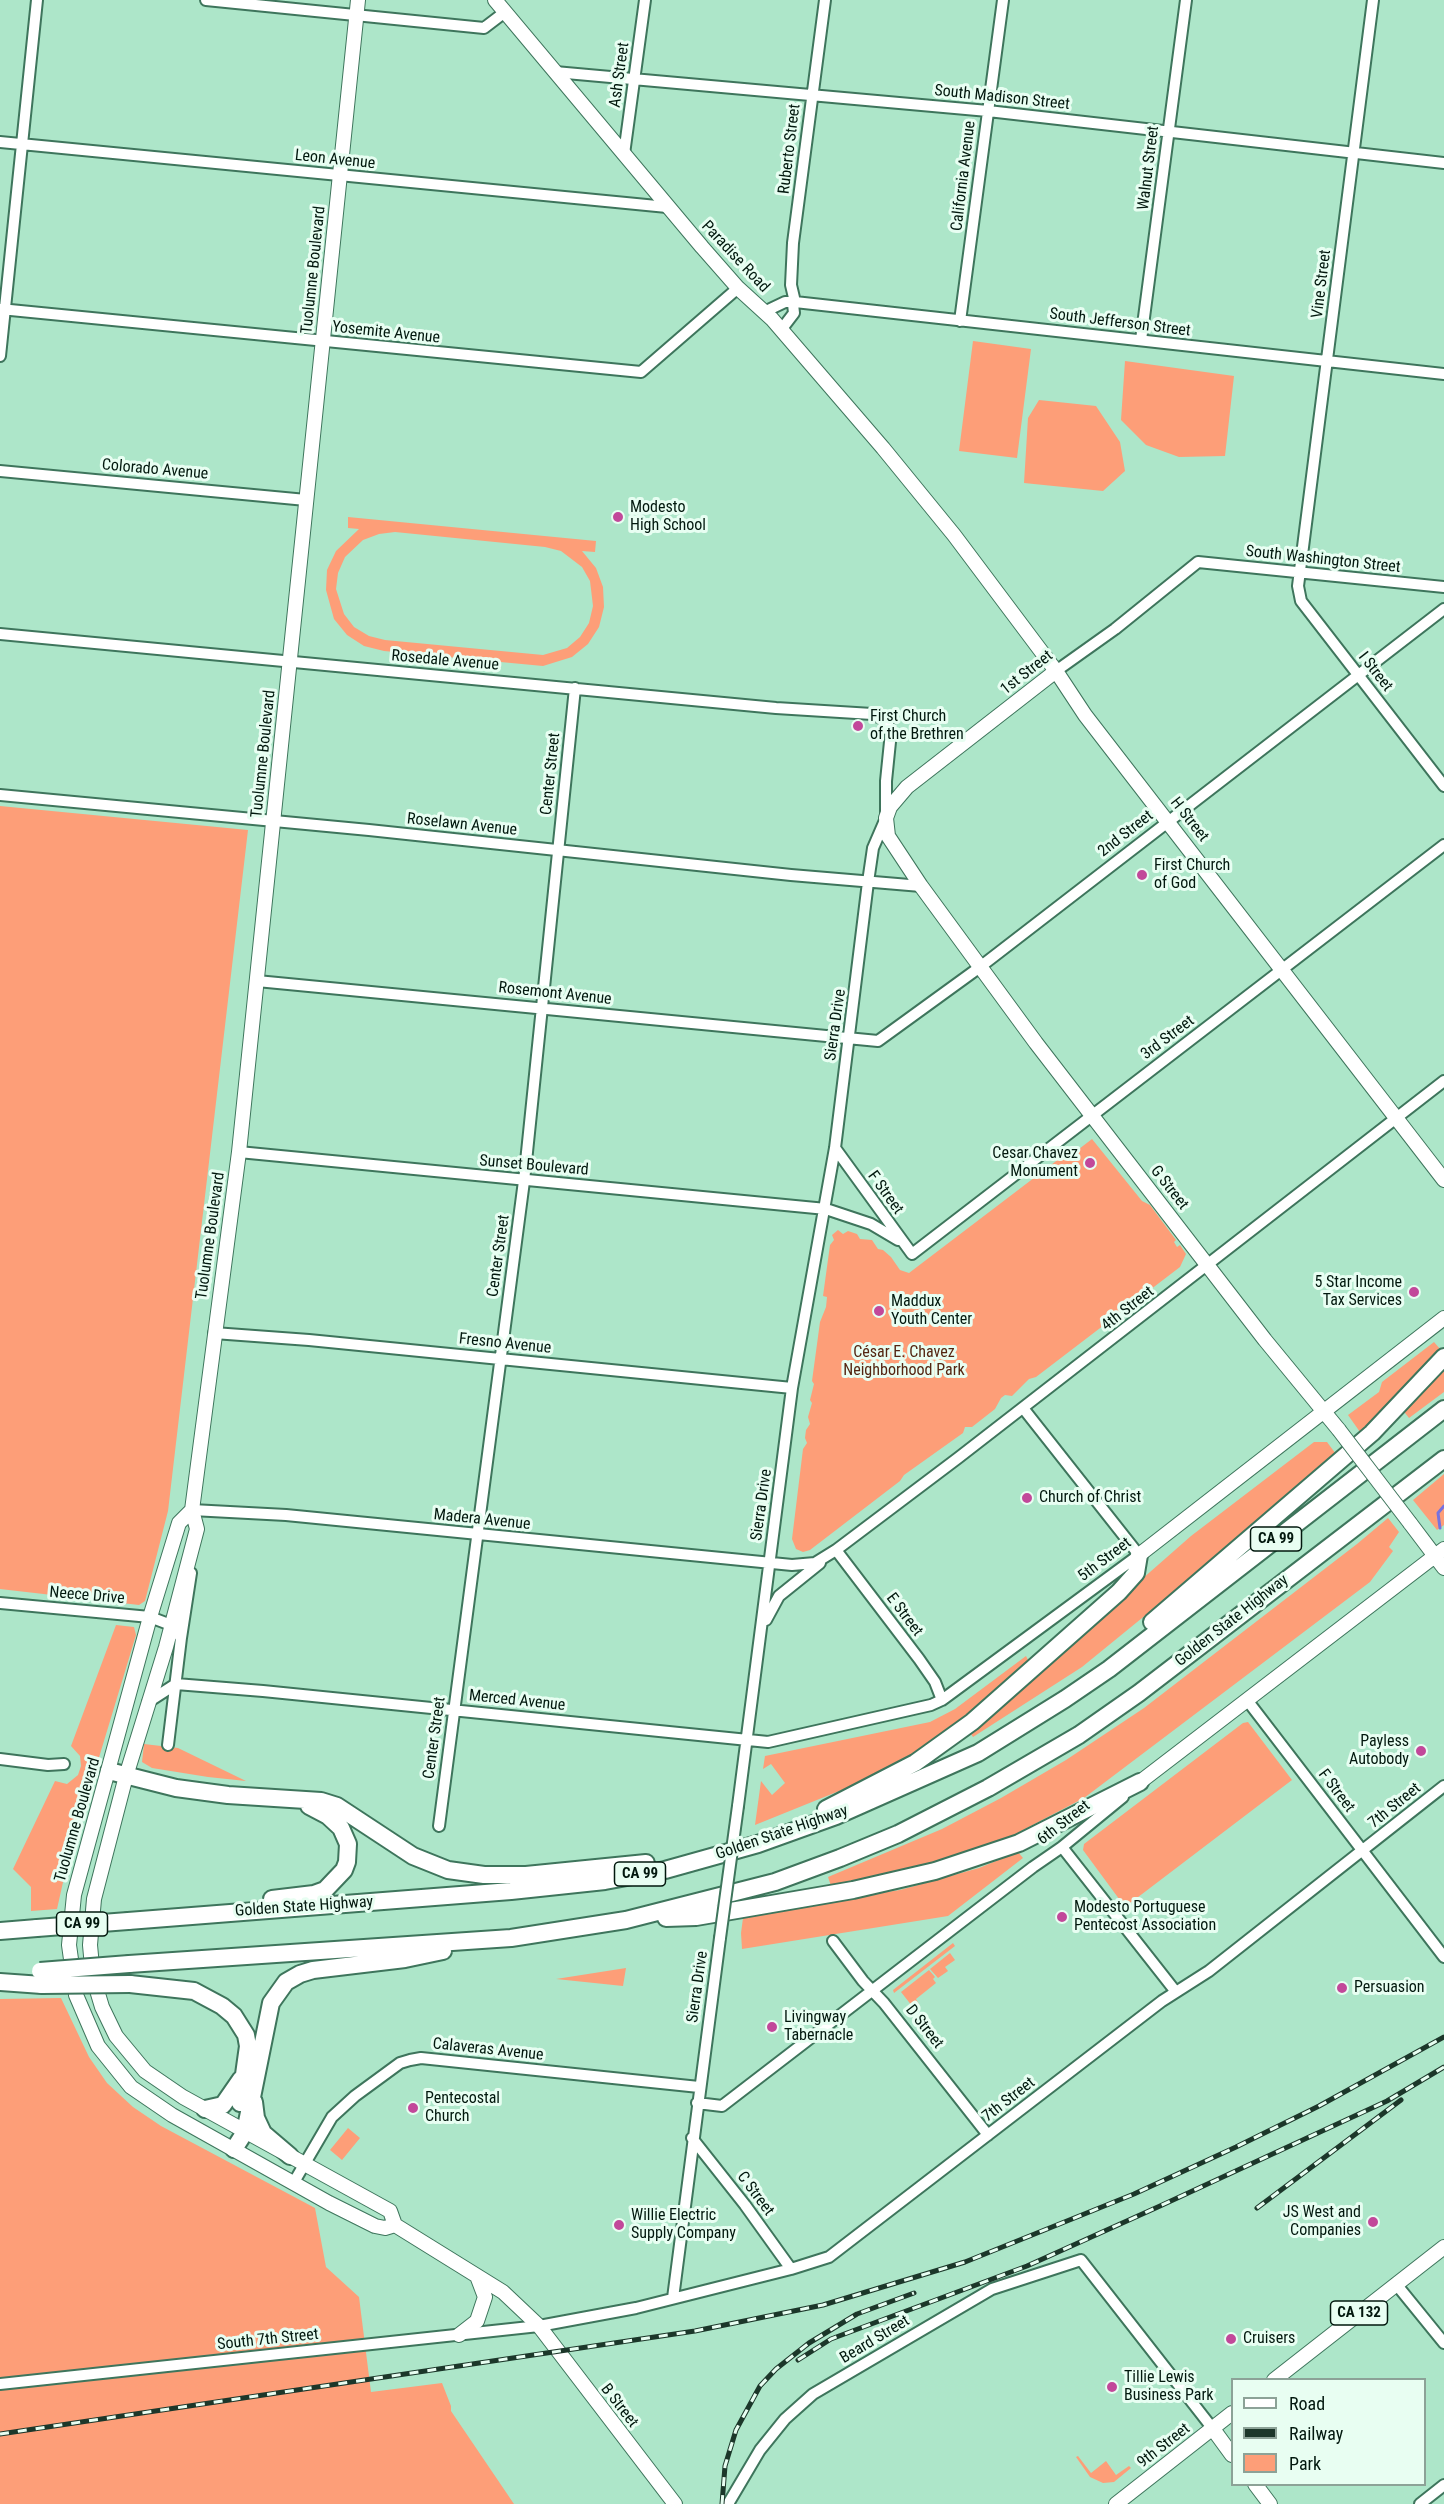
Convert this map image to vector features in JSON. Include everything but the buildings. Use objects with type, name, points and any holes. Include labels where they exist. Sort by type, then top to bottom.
[{"type":"highway","points":[[1109,1669],[1141,1632],[1372,1433],[1444,1357]]},
{"type":"highway","name":"Golden State Highway","points":[[0,1931],[511,1891],[605,1881],[665,1870],[719,1855],[758,1844],[836,1816],[978,1753],[1065,1699],[1109,1669],[1444,1409]]},
{"type":"highway","name":"Golden State Highway","points":[[0,1974],[41,1978],[129,1964],[511,1938],[626,1920],[775,1881],[840,1858],[898,1834],[1033,1763],[1079,1735],[1139,1693],[1444,1459]]},
{"type":"highway","points":[[758,1844],[915,1763],[955,1736],[1119,1592],[1136,1573],[1139,1556]]},
{"type":"highway","points":[[109,1772],[176,1788],[321,1801],[337,1806],[429,1864],[467,1874],[526,1875],[573,1872],[719,1855]]},
{"type":"highway","points":[[626,1920],[696,1917],[852,1890],[935,1871],[1019,1843],[1140,1782]]},
{"type":"highway","points":[[128,1921],[314,1894],[325,1890],[344,1870],[348,1852],[345,1836],[335,1821],[318,1809],[291,1800]]},
{"type":"highway","points":[[234,2149],[251,2074],[271,2003],[286,1982],[313,1970],[405,1959],[511,1938]]},
{"type":"highway","points":[[0,1982],[41,1978],[130,1984],[194,1991],[222,2006],[234,2016],[246,2035],[256,2118],[263,2133],[290,2156]]},
{"type":"highway","points":[[205,2109],[223,2105],[251,2074]]},
{"type":"main road","name":"Paradise Road","points":[[495,0],[667,207],[738,288],[781,330],[883,448],[954,535]]},
{"type":"main road","name":"Tuolumne Boulevard","points":[[357,7],[239,1152],[192,1510],[197,1529],[166,1647],[126,1776],[91,1919],[90,1945],[96,1989],[116,2036],[145,2071],[183,2097],[390,2211],[395,2225],[503,2292],[539,2326]]},
{"type":"main road","name":"H Street","points":[[954,535],[1092,723],[1444,1180]]},
{"type":"main road","name":"1st Street","points":[[886,818],[894,800],[907,787],[1056,671]]},
{"type":"main road","name":"G Street","points":[[886,818],[891,844],[980,967],[1265,1340],[1324,1410],[1410,1523],[1440,1553],[1444,1568]]},
{"type":"main road","name":"5th Street","points":[[1139,1556],[1444,1318]]},
{"type":"main road","name":"Tuolumne Boulevard","points":[[192,1510],[179,1523],[150,1617],[109,1772],[88,1839],[70,1917],[69,1945],[76,1995],[98,2046],[131,2087],[172,2115],[329,2203],[375,2226],[385,2228],[395,2225]]},
{"type":"main road","name":"6th Street","points":[[1140,1782],[1440,1553]]},
{"type":"main road","name":"CA 132","points":[[1285,2375],[1444,2247]]},
{"type":"main road","points":[[459,2335],[477,2321],[485,2297],[477,2276]]},
{"type":"main road","name":"B Street","points":[[539,2326],[675,2504]]},
{"type":"main road","name":"9th Street","points":[[1116,2504],[1231,2415]]},
{"type":"main road","points":[[1213,2429],[1231,2452]]},
{"type":"main road","points":[[1257,2486],[1269,2502]]},
{"type":"main road","points":[[1269,2486],[1269,2502]]},
{"type":"street","points":[[0,356],[2,309],[37,0]]},
{"type":"street","points":[[206,0],[357,7],[484,28],[505,12]]},
{"type":"street","name":"Ash Street","points":[[624,154],[645,0]]},
{"type":"street","name":"Ruberto Street","points":[[794,303],[791,285],[793,243],[825,0]]},
{"type":"street","name":"California Avenue","points":[[960,321],[1003,0]]},
{"type":"street","name":"Walnut Street","points":[[1142,340],[1186,0]]},
{"type":"street","name":"Vine Street","points":[[1299,572],[1373,0]]},
{"type":"street","name":"South Madison Street","points":[[555,72],[988,111],[1444,163]]},
{"type":"street","name":"Leon Avenue","points":[[0,142],[667,207]]},
{"type":"street","name":"Yosemite Avenue","points":[[2,309],[641,372],[738,288]]},
{"type":"street","name":"South Jefferson Street","points":[[764,312],[785,302],[1444,374]]},
{"type":"street","points":[[781,330],[794,313],[794,303]]},
{"type":"street","name":"Colorado Avenue","points":[[0,471],[306,500]]},
{"type":"street","name":"South Washington Street","points":[[1198,562],[1444,587]]},
{"type":"street","name":"1st Street","points":[[1056,671],[1115,629],[1198,562]]},
{"type":"street","name":"I Street","points":[[1299,572],[1300,601],[1444,786]]},
{"type":"street","name":"2nd Street","points":[[849,1039],[878,1041],[980,967],[1444,609]]},
{"type":"street","name":"Rosedale Avenue","points":[[0,634],[872,714],[887,721]]},
{"type":"street","name":"Center Street","points":[[439,1826],[524,1180],[575,688]]},
{"type":"street","name":"Sierra Drive","points":[[673,2298],[792,1388],[826,1209],[873,848],[886,818],[886,781],[891,732],[887,721]]},
{"type":"street","name":"Roselawn Avenue","points":[[0,795],[921,886]]},
{"type":"street","name":"3rd Street","points":[[912,1254],[1444,845]]},
{"type":"street","name":"Rosemont Avenue","points":[[257,981],[849,1039]]},
{"type":"street","name":"4th Street","points":[[761,1632],[779,1596],[832,1553],[1208,1266],[1444,1081]]},
{"type":"street","name":"F Street","points":[[835,1148],[912,1254]]},
{"type":"street","name":"Sunset Boulevard","points":[[239,1152],[826,1209]]},
{"type":"street","points":[[826,1209],[877,1226],[903,1243]]},
{"type":"street","name":"Fresno Avenue","points":[[214,1333],[792,1388]]},
{"type":"street","points":[[1023,1408],[1139,1556]]},
{"type":"street","name":"Madera Avenue","points":[[192,1510],[286,1515],[770,1562]]},
{"type":"street","name":"Tuolumne Boulevard","points":[[168,1745],[194,1542]]},
{"type":"street","name":"4th Street","points":[[770,1562],[802,1566],[815,1563],[832,1553]]},
{"type":"street","name":"E Street","points":[[832,1553],[920,1659],[935,1683],[942,1700]]},
{"type":"street","name":"5th Street","points":[[745,1739],[768,1742],[916,1709],[942,1700],[1139,1556]]},
{"type":"street","name":"Neece Drive","points":[[0,1603],[150,1617],[171,1625]]},
{"type":"street","points":[[171,1625],[181,1638]]},
{"type":"street","points":[[148,1702],[176,1684]]},
{"type":"street","name":"Merced Avenue","points":[[176,1684],[263,1690],[745,1739]]},
{"type":"street","name":"F Street","points":[[1247,1700],[1444,1957]]},
{"type":"street","points":[[0,1759],[48,1765],[64,1764]]},
{"type":"street","name":"6th Street","points":[[698,2103],[722,2106],[1062,1847],[1140,1782]]},
{"type":"street","name":"7th Street","points":[[539,2326],[594,2318],[790,2269],[829,2257],[1176,1992],[1209,1971],[1444,1786]]},
{"type":"street","points":[[1062,1847],[1176,1992]]},
{"type":"street","name":"D Street","points":[[833,1941],[988,2135]]},
{"type":"street","name":"Calaveras Avenue","points":[[294,2182],[332,2117],[354,2096],[400,2063],[410,2060],[421,2058],[699,2087]]},
{"type":"street","name":"C Street","points":[[693,2138],[745,2205],[790,2269]]},
{"type":"street","name":"Beard Street","points":[[728,2504],[760,2450],[785,2420],[813,2394],[992,2289],[1081,2260],[1213,2429]]},
{"type":"street","points":[[1396,2284],[1444,2343]]},
{"type":"street","name":"South 7th Street","points":[[0,2384],[539,2326]]},
{"type":"street","points":[[1420,2504],[1444,2485]]},
{"type":"green space","points":[[973,341],[1031,349],[1017,458],[959,451]]},
{"type":"green space","points":[[1125,361],[1234,376],[1225,456],[1179,457],[1146,445],[1121,420]]},
{"type":"green space","points":[[1039,400],[1096,406],[1120,442],[1125,471],[1103,491],[1024,483],[1028,418]]},
{"type":"green space","points":[[348,517],[596,541],[595,552],[582,551],[596,568],[603,587],[604,607],[599,627],[588,644],[572,657],[543,666],[384,651],[364,646],[347,635],[334,619],[326,590],[327,570],[336,551],[359,529],[348,528]],"holes":[[[395,532],[545,547],[561,551],[582,567],[590,581],[593,606],[589,623],[580,637],[567,648],[543,655],[385,640],[369,636],[354,627],[344,614],[336,589],[338,573],[345,557],[363,540],[379,534]]]},
{"type":"green space","points":[[0,806],[248,830],[168,1511],[145,1601],[139,1605],[0,1589]]},
{"type":"green space","name":"César E. Chavez Neighborhood Park","points":[[1092,1139],[1142,1201],[1150,1205],[1176,1240],[1174,1242],[1177,1247],[1180,1245],[1186,1254],[1180,1267],[1036,1377],[1029,1379],[1012,1396],[1005,1395],[1001,1398],[995,1409],[972,1427],[965,1427],[963,1433],[904,1475],[900,1481],[810,1550],[803,1552],[796,1549],[792,1539],[803,1449],[807,1443],[806,1430],[810,1424],[808,1417],[812,1403],[810,1400],[814,1384],[812,1381],[820,1322],[826,1307],[827,1297],[823,1296],[830,1245],[834,1240],[832,1235],[838,1230],[843,1234],[848,1231],[857,1234],[860,1239],[872,1240],[878,1249],[891,1257],[900,1270],[909,1273],[1072,1149],[1079,1149]]},
{"type":"green space","points":[[1434,1342],[1440,1349],[1381,1413],[1360,1432],[1348,1415],[1379,1392],[1382,1382]]},
{"type":"green space","points":[[1444,1365],[1444,1392],[1409,1418],[1402,1409]]},
{"type":"green space","points":[[1314,1442],[1327,1442],[1336,1454],[1223,1552],[1082,1667],[973,1737],[969,1731],[1191,1536]]},
{"type":"green space","points":[[1444,1474],[1444,1525],[1437,1530],[1413,1500]]},
{"type":"green space","points":[[1388,1518],[1399,1532],[1389,1547],[1393,1551],[1370,1582],[1084,1798],[1006,1839],[904,1871],[831,1886],[828,1877],[942,1829],[1066,1760],[1144,1708]]},
{"type":"green space","points":[[116,1625],[134,1627],[136,1635],[68,1860],[57,1909],[31,1911],[31,1887],[13,1869],[55,1781],[67,1784],[78,1775],[81,1766],[80,1756],[71,1746]]},
{"type":"green space","points":[[1026,1656],[1028,1660],[974,1709],[912,1756],[854,1785],[755,1825],[761,1781],[772,1795],[785,1783],[771,1764],[763,1769],[765,1756],[930,1722],[955,1709]]},
{"type":"green space","points":[[1248,1722],[1292,1780],[1125,1907],[1083,1850],[1084,1844],[1243,1723]]},
{"type":"green space","points":[[144,1744],[178,1748],[246,1781],[152,1768],[142,1762]]},
{"type":"green space","points":[[1018,1852],[1023,1858],[948,1916],[742,1949],[743,1918],[758,1912],[900,1890],[979,1868]]},
{"type":"green space","points":[[953,1943],[955,1946],[894,1993],[893,1990]]},
{"type":"green space","points":[[950,1953],[955,1960],[945,1967],[948,1971],[938,1978],[930,1969]]},
{"type":"green space","points":[[626,1968],[623,1986],[556,1979]]},
{"type":"green space","points":[[929,1970],[935,1977],[933,1979],[936,1983],[916,1999],[920,2006],[916,2011],[901,1992]]},
{"type":"green space","points":[[61,1998],[89,2057],[107,2083],[133,2107],[161,2126],[315,2208],[326,2267],[359,2297],[371,2392],[442,2383],[451,2411],[514,2504],[0,2504],[0,1999]]},
{"type":"green space","points":[[348,2128],[360,2138],[342,2160],[330,2150]]},
{"type":"green space","points":[[1078,2456],[1091,2473],[1106,2461],[1116,2475],[1129,2466],[1131,2468],[1114,2482],[1103,2483],[1090,2477],[1076,2457]]},
{"type":"waterway","points":[[1440,1528],[1438,1513],[1444,1506]]},
{"type":"railway","points":[[0,2434],[695,2331],[823,2305],[965,2262],[1134,2194],[1319,2106],[1444,2037]]},
{"type":"railway","points":[[798,2360],[831,2339],[1027,2266],[1160,2206],[1387,2101],[1444,2067]]},
{"type":"railway","points":[[1257,2208],[1401,2100]]},
{"type":"railway","points":[[722,2504],[725,2466],[736,2430],[760,2386],[776,2369],[809,2343],[857,2314],[914,2293]]},
{"type":"place","name":"Modesto High School","points":[[618,517]]},
{"type":"place","name":"First Church of the Brethren","points":[[858,726]]},
{"type":"place","name":"First Church of God","points":[[1142,875]]},
{"type":"place","name":"Cesar Chavez Monument","points":[[1090,1163]]},
{"type":"place","name":"5 Star Income Tax Services","points":[[1414,1292]]},
{"type":"place","name":"Maddux Youth Center","points":[[879,1311]]},
{"type":"place","name":"Church of Christ","points":[[1027,1498]]},
{"type":"place","name":"Payless Autobody","points":[[1421,1751]]},
{"type":"place","name":"Modesto Portuguese Pentecost Association","points":[[1062,1917]]},
{"type":"place","name":"Persuasion","points":[[1342,1988]]},
{"type":"place","name":"Livingway Tabernacle","points":[[772,2027]]},
{"type":"place","name":"Pentecostal Church","points":[[413,2108]]},
{"type":"place","name":"JS West and Companies","points":[[1373,2222]]},
{"type":"place","name":"Willie Electric Supply Company","points":[[619,2225]]},
{"type":"place","name":"Cruisers","points":[[1231,2339]]},
{"type":"place","name":"Tillie Lewis Business Park","points":[[1112,2387]]}]
